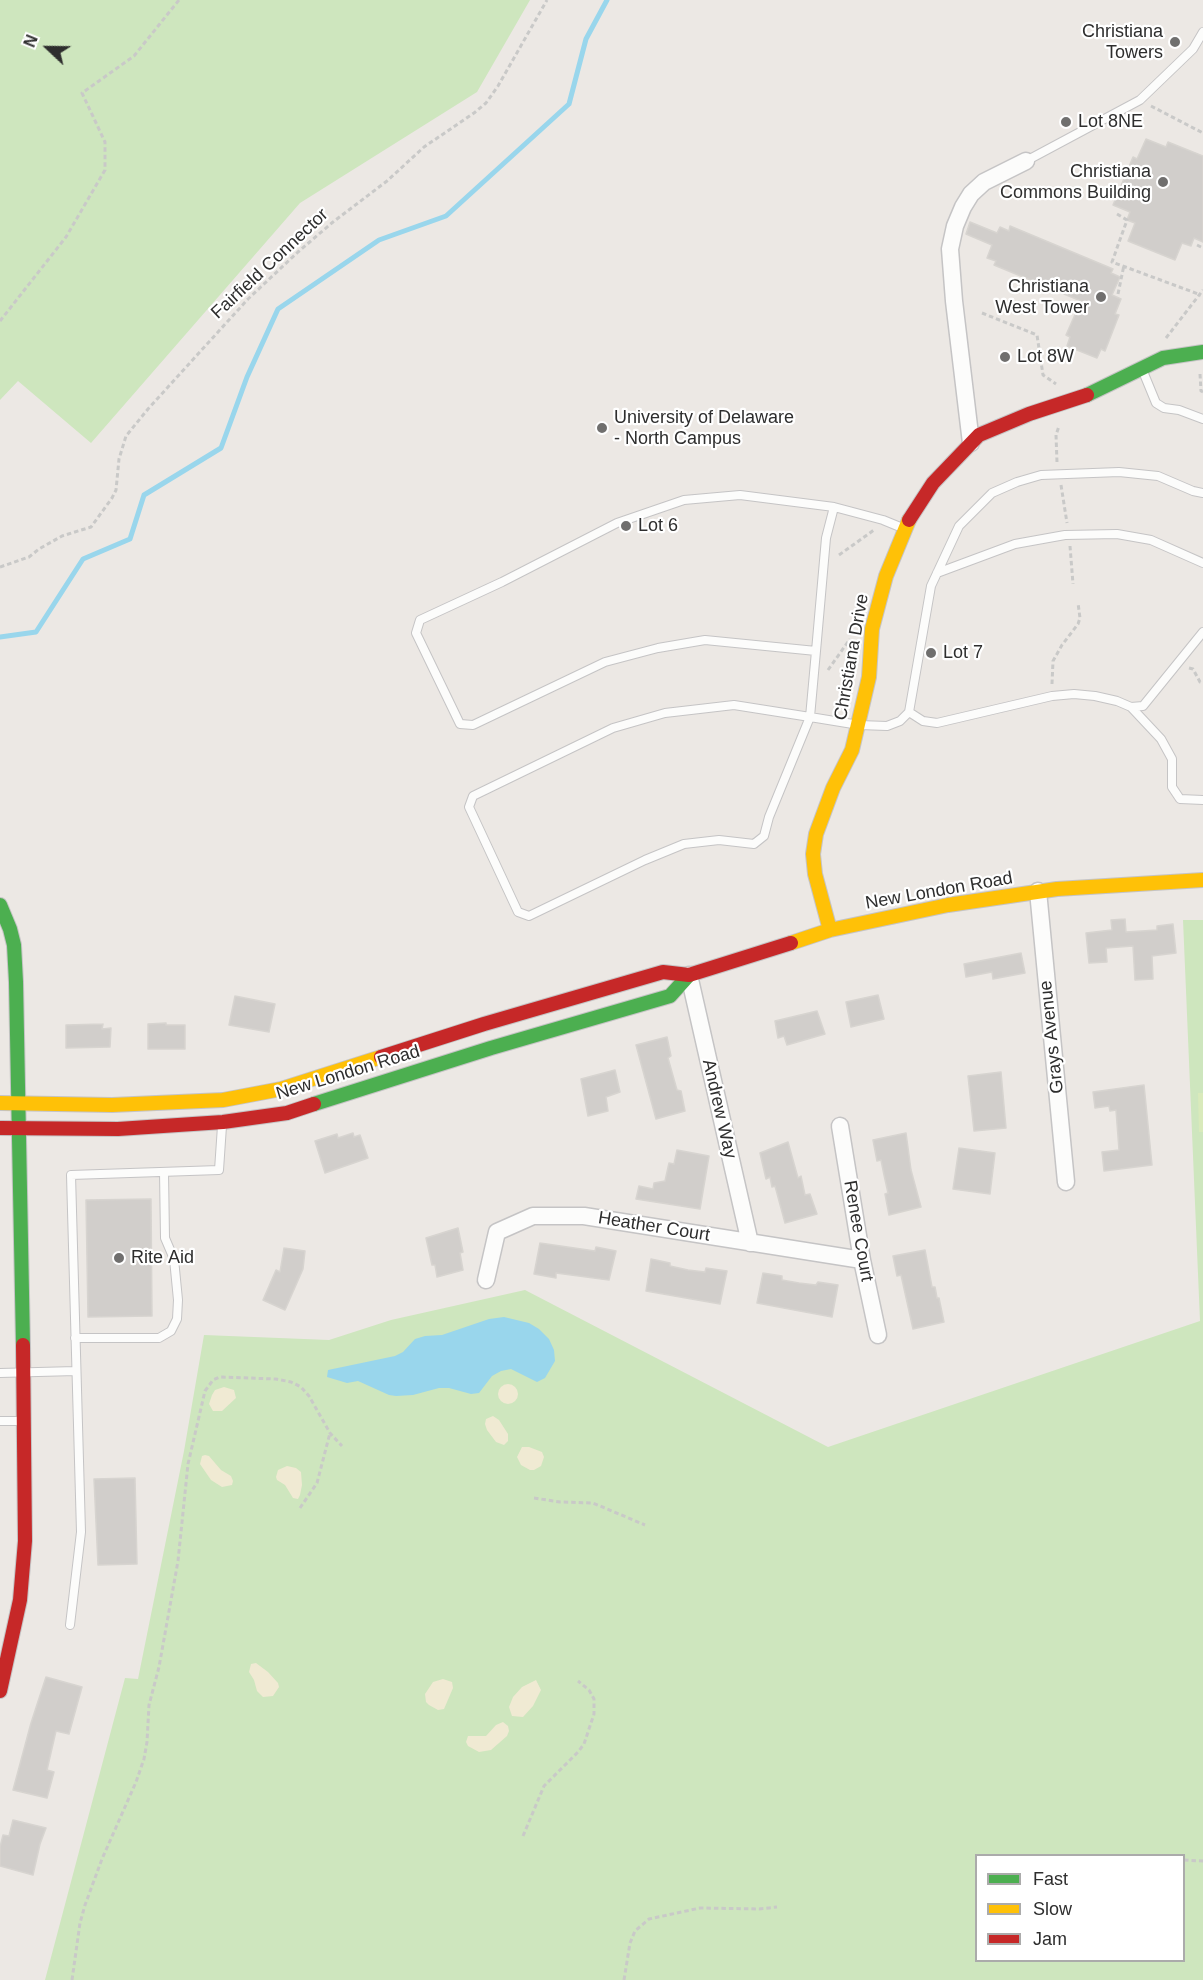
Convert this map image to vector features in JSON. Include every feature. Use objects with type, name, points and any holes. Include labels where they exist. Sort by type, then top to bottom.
[{"type":"main road","name":"Christiana Drive","points":[[830,930],[815,874],[813,854],[816,834],[832,788],[852,750],[860,725],[869,677],[872,629],[886,576],[912,514],[933,483],[979,435],[1090,394],[1163,358],[1203,352]]},
{"type":"main road","name":"New London Road","points":[[0,1103],[112,1105],[212,1101],[281,1089],[484,1024],[663,972],[689,975],[830,930],[948,905],[1038,891],[1203,880]]},
{"type":"main road","points":[[0,905],[14,945],[16,982],[26,1505],[20,1600],[3,1664],[0,1691]]},
{"type":"main road","name":"New London Road","points":[[0,1128],[118,1129],[223,1122],[287,1113],[490,1048],[670,996],[689,975]]},
{"type":"street","points":[[971,443],[950,249],[955,226],[971,194],[984,182],[1026,161]]},
{"type":"street","name":"Grays Avenue","points":[[1038,891],[1066,1182]]},
{"type":"street","name":"Andrew Way","points":[[689,975],[750,1243]]},
{"type":"street","name":"Renee Court","points":[[840,1126],[862,1260],[878,1335]]},
{"type":"street","name":"Heather Court","points":[[486,1280],[497,1232],[533,1216],[584,1216],[862,1260]]},
{"type":"lane","points":[[1026,161],[1140,100],[1193,49],[1203,32]]},
{"type":"lane","points":[[1142,369],[1156,403],[1164,408],[1179,410],[1203,419]]},
{"type":"lane","points":[[834,507],[826,538],[810,717],[769,817],[764,836],[754,844],[719,840],[684,844],[645,860],[529,916],[518,912],[469,807],[473,796],[614,728],[665,712],[734,705],[810,717],[860,725],[887,726],[900,721],[909,712],[931,586],[959,526],[992,493],[1041,475],[1119,472],[1158,476],[1203,493]]},
{"type":"lane","points":[[816,651],[705,640],[658,648],[605,662],[473,725],[460,724],[416,633],[420,620],[502,582],[617,523],[684,500],[740,495],[834,507],[883,520],[905,529]]},
{"type":"lane","points":[[937,573],[1015,544],[1065,535],[1118,534],[1151,540],[1203,563]]},
{"type":"lane","points":[[909,712],[923,721],[937,723],[1052,696],[1074,694],[1106,698],[1131,707],[1143,706],[1203,632]]},
{"type":"lane","points":[[1131,707],[1161,739],[1172,759],[1172,787],[1180,799],[1203,800]]},
{"type":"lane","points":[[70,1625],[81,1532],[71,1175],[219,1170],[223,1122]]},
{"type":"lane","points":[[75,1338],[159,1338],[171,1331],[177,1319],[178,1300],[174,1259],[165,1238],[164,1172]]},
{"type":"lane","points":[[0,1373],[76,1371]]},
{"type":"lane","points":[[0,1421],[24,1421]]},
{"type":"path","points":[[0,321],[66,237],[105,170],[105,142],[81,93],[134,56],[179,0]]},
{"type":"path","name":"Fairfield Connector","points":[[0,567],[29,557],[62,536],[91,527],[116,490],[119,459],[126,436],[148,409],[248,299],[298,252],[387,181],[424,147],[486,103],[547,0]]},
{"type":"path","points":[[1140,100],[1203,133]]},
{"type":"path","points":[[1117,214],[1127,220],[1112,262],[1201,295]]},
{"type":"path","points":[[1197,245],[1203,248]]},
{"type":"path","points":[[1118,294],[1124,266]]},
{"type":"path","points":[[1158,344],[1166,338],[1203,290]]},
{"type":"path","points":[[982,313],[1037,334],[1043,375],[1054,384],[1063,385]]},
{"type":"path","points":[[1057,462],[1056,435],[1068,401]]},
{"type":"path","points":[[1061,483],[1067,524]]},
{"type":"path","points":[[839,555],[875,529]]},
{"type":"path","points":[[1070,544],[1073,584]]},
{"type":"path","points":[[1052,684],[1053,661],[1080,618],[1078,603]]},
{"type":"path","points":[[824,675],[854,633]]},
{"type":"path","points":[[72,1980],[78,1933],[85,1905],[144,1759],[149,1706],[159,1666],[178,1561],[188,1464],[205,1391],[213,1380],[220,1377],[266,1378],[291,1382],[301,1387],[309,1396],[330,1432],[342,1446]]},
{"type":"path","points":[[300,1508],[317,1484],[330,1432]]},
{"type":"path","points":[[534,1498],[593,1503],[645,1525]]},
{"type":"path","points":[[523,1836],[544,1786],[578,1752],[589,1730],[594,1714],[594,1699],[589,1690],[578,1681]]},
{"type":"path","points":[[1185,1860],[1203,1861]]},
{"type":"path","points":[[624,1980],[632,1937],[635,1931],[649,1919],[700,1908],[777,1907]]},
{"type":"green space","points":[[0,0],[530,0],[477,92],[300,203],[91,443],[18,381],[0,400]]},
{"type":"green space","points":[[1183,920],[1203,920],[1203,1980],[45,1980],[125,1678],[138,1679],[184,1451],[204,1335],[329,1340],[391,1320],[525,1290],[828,1447],[1200,1321]]},
{"type":"green space","points":[[1198,1093],[1203,1093],[1203,1132],[1199,1132]]},
{"type":"sand","points":[[508,1384],[515,1387],[518,1394],[515,1401],[508,1404],[501,1401],[498,1394],[501,1387]]},
{"type":"sand","points":[[224,1387],[234,1390],[236,1398],[222,1411],[213,1411],[209,1404],[212,1395],[215,1390]]},
{"type":"sand","points":[[493,1416],[499,1420],[508,1434],[508,1441],[504,1445],[496,1442],[487,1430],[486,1419]]},
{"type":"sand","points":[[522,1447],[542,1452],[544,1457],[541,1466],[530,1470],[521,1465],[517,1457]]},
{"type":"sand","points":[[205,1455],[231,1476],[232,1485],[222,1487],[211,1480],[200,1464],[202,1456]]},
{"type":"sand","points":[[287,1466],[301,1472],[302,1485],[298,1499],[293,1498],[285,1485],[276,1477],[278,1470]]},
{"type":"sand","points":[[256,1663],[278,1683],[279,1687],[273,1696],[263,1697],[257,1691],[249,1672],[251,1664]]},
{"type":"sand","points":[[443,1679],[452,1682],[453,1688],[444,1709],[438,1710],[426,1702],[425,1694],[433,1682]]},
{"type":"sand","points":[[536,1680],[541,1690],[533,1706],[523,1717],[512,1716],[509,1707],[513,1697],[522,1687]]},
{"type":"sand","points":[[503,1722],[508,1726],[507,1736],[491,1750],[479,1752],[468,1746],[466,1742],[468,1736],[486,1736],[496,1725]]},
{"type":"water","points":[[504,1317],[529,1323],[549,1339],[554,1350],[555,1361],[545,1378],[537,1382],[511,1369],[492,1376],[479,1393],[471,1394],[449,1388],[439,1388],[413,1395],[396,1396],[358,1381],[347,1383],[327,1377],[328,1370],[395,1356],[403,1352],[415,1339],[442,1335],[489,1319]]},
{"type":"building","name":"Christiana Commons Building","points":[[1146,139],[1166,147],[1168,142],[1203,156],[1203,242],[1194,238],[1191,246],[1182,243],[1175,260],[1128,241],[1135,223],[1127,220],[1130,212],[1113,205],[1133,157],[1137,159]]},
{"type":"building","name":"Christiana West Tower","points":[[970,222],[997,233],[1000,227],[1009,231],[1010,226],[1113,269],[1111,273],[1120,277],[1112,295],[1121,299],[1115,314],[1119,315],[1105,351],[1101,349],[1097,358],[1067,346],[1070,337],[1066,335],[1081,301],[994,265],[996,261],[987,258],[992,245],[966,234]]},
{"type":"building","points":[[1125,919],[1126,932],[1157,930],[1157,926],[1173,924],[1176,953],[1152,956],[1153,979],[1135,980],[1133,946],[1106,948],[1107,962],[1089,963],[1086,933],[1112,930],[1111,920]]},
{"type":"building","points":[[1021,953],[1025,973],[993,979],[992,972],[966,977],[964,964]]},
{"type":"building","points":[[878,995],[884,1019],[851,1027],[846,1002]]},
{"type":"building","points":[[235,996],[275,1004],[269,1032],[229,1025]]},
{"type":"building","points":[[817,1011],[825,1034],[787,1045],[784,1036],[778,1038],[775,1021]]},
{"type":"building","points":[[166,1023],[166,1025],[185,1025],[185,1049],[148,1049],[148,1024]]},
{"type":"building","points":[[103,1024],[102,1029],[111,1028],[110,1047],[66,1048],[66,1025]]},
{"type":"building","points":[[667,1037],[671,1056],[668,1058],[677,1090],[681,1091],[685,1111],[656,1119],[636,1045]]},
{"type":"building","points":[[615,1070],[620,1092],[606,1097],[608,1111],[588,1116],[581,1079]]},
{"type":"building","points":[[1001,1072],[1006,1128],[974,1131],[968,1076]]},
{"type":"building","points":[[1144,1085],[1152,1165],[1104,1171],[1102,1152],[1119,1150],[1116,1110],[1110,1111],[1109,1106],[1095,1108],[1093,1092]]},
{"type":"building","points":[[353,1133],[354,1137],[360,1135],[368,1158],[325,1173],[315,1141],[337,1134],[338,1138]]},
{"type":"building","points":[[906,1133],[911,1170],[921,1207],[889,1215],[885,1194],[888,1193],[881,1160],[877,1161],[873,1140]]},
{"type":"building","points":[[788,1142],[798,1178],[801,1176],[805,1195],[810,1194],[817,1214],[785,1223],[775,1186],[772,1187],[770,1177],[766,1179],[760,1153]]},
{"type":"building","points":[[959,1148],[995,1153],[990,1194],[953,1189]]},
{"type":"building","points":[[677,1150],[709,1156],[700,1209],[636,1199],[639,1186],[653,1189],[654,1183],[665,1181],[669,1163],[674,1164]]},
{"type":"building","name":"Rite Aid","points":[[151,1199],[152,1316],[88,1317],[86,1200]]},
{"type":"building","points":[[458,1228],[463,1252],[460,1253],[463,1270],[437,1277],[426,1238]]},
{"type":"building","points":[[540,1243],[595,1251],[596,1247],[616,1251],[609,1280],[556,1273],[556,1278],[534,1274]]},
{"type":"building","points":[[284,1248],[305,1251],[303,1269],[285,1310],[263,1300],[276,1270],[280,1272]]},
{"type":"building","points":[[925,1250],[932,1287],[935,1287],[937,1298],[939,1298],[944,1322],[913,1329],[901,1275],[897,1276],[893,1256]]},
{"type":"building","points":[[651,1259],[688,1270],[705,1272],[706,1268],[727,1271],[720,1304],[646,1291]]},
{"type":"building","points":[[763,1273],[782,1276],[782,1280],[799,1283],[816,1285],[818,1282],[838,1285],[832,1317],[757,1303]]},
{"type":"building","points":[[135,1478],[137,1564],[98,1565],[94,1479]]},
{"type":"building","points":[[46,1677],[82,1687],[69,1734],[56,1731],[47,1770],[54,1772],[47,1798],[13,1790]]},
{"type":"building","points":[[13,1820],[46,1828],[33,1875],[0,1866],[0,1847],[3,1835],[9,1836]]},
{"type":"waterway","points":[[0,637],[36,632],[83,559],[130,539],[144,495],[221,448],[247,377],[278,309],[379,240],[446,216],[569,104],[586,39],[607,0]]},
{"type":"traffic: fast","points":[[1087,395],[1163,358],[1203,352]]},
{"type":"traffic: fast","points":[[0,905],[14,945],[16,982],[23,1345]]},
{"type":"traffic: fast","points":[[314,1104],[491,1048],[670,996],[689,975]]},
{"type":"traffic: slow","points":[[830,930],[815,874],[813,854],[816,834],[833,788],[852,750],[869,677],[872,629],[886,576],[909,520]]},
{"type":"traffic: slow","points":[[791,943],[830,930],[948,905],[1057,889],[1203,880]]},
{"type":"traffic: slow","points":[[0,1103],[112,1105],[223,1100],[281,1089],[381,1057]]},
{"type":"traffic: jam","points":[[909,520],[933,483],[979,435],[1029,414],[1087,395]]},
{"type":"traffic: jam","points":[[381,1057],[484,1024],[663,972],[689,975],[791,943]]},
{"type":"traffic: jam","points":[[0,1128],[118,1129],[223,1122],[287,1113],[314,1104]]},
{"type":"traffic: jam","points":[[0,1691],[20,1600],[25,1541],[23,1345]]},
{"type":"place","name":"Christiana Towers","points":[[1175,42]]},
{"type":"place","name":"Lot 8NE","points":[[1066,122]]},
{"type":"place","name":"Christiana Commons Building","points":[[1163,182]]},
{"type":"place","name":"Christiana West Tower","points":[[1101,297]]},
{"type":"place","name":"Lot 8W","points":[[1005,357]]},
{"type":"place","name":"University of Delaware - North Campus","points":[[602,428]]},
{"type":"place","name":"Lot 6","points":[[626,526]]},
{"type":"place","name":"Lot 7","points":[[931,653]]},
{"type":"place","name":"Rite Aid","points":[[119,1258]]}]
